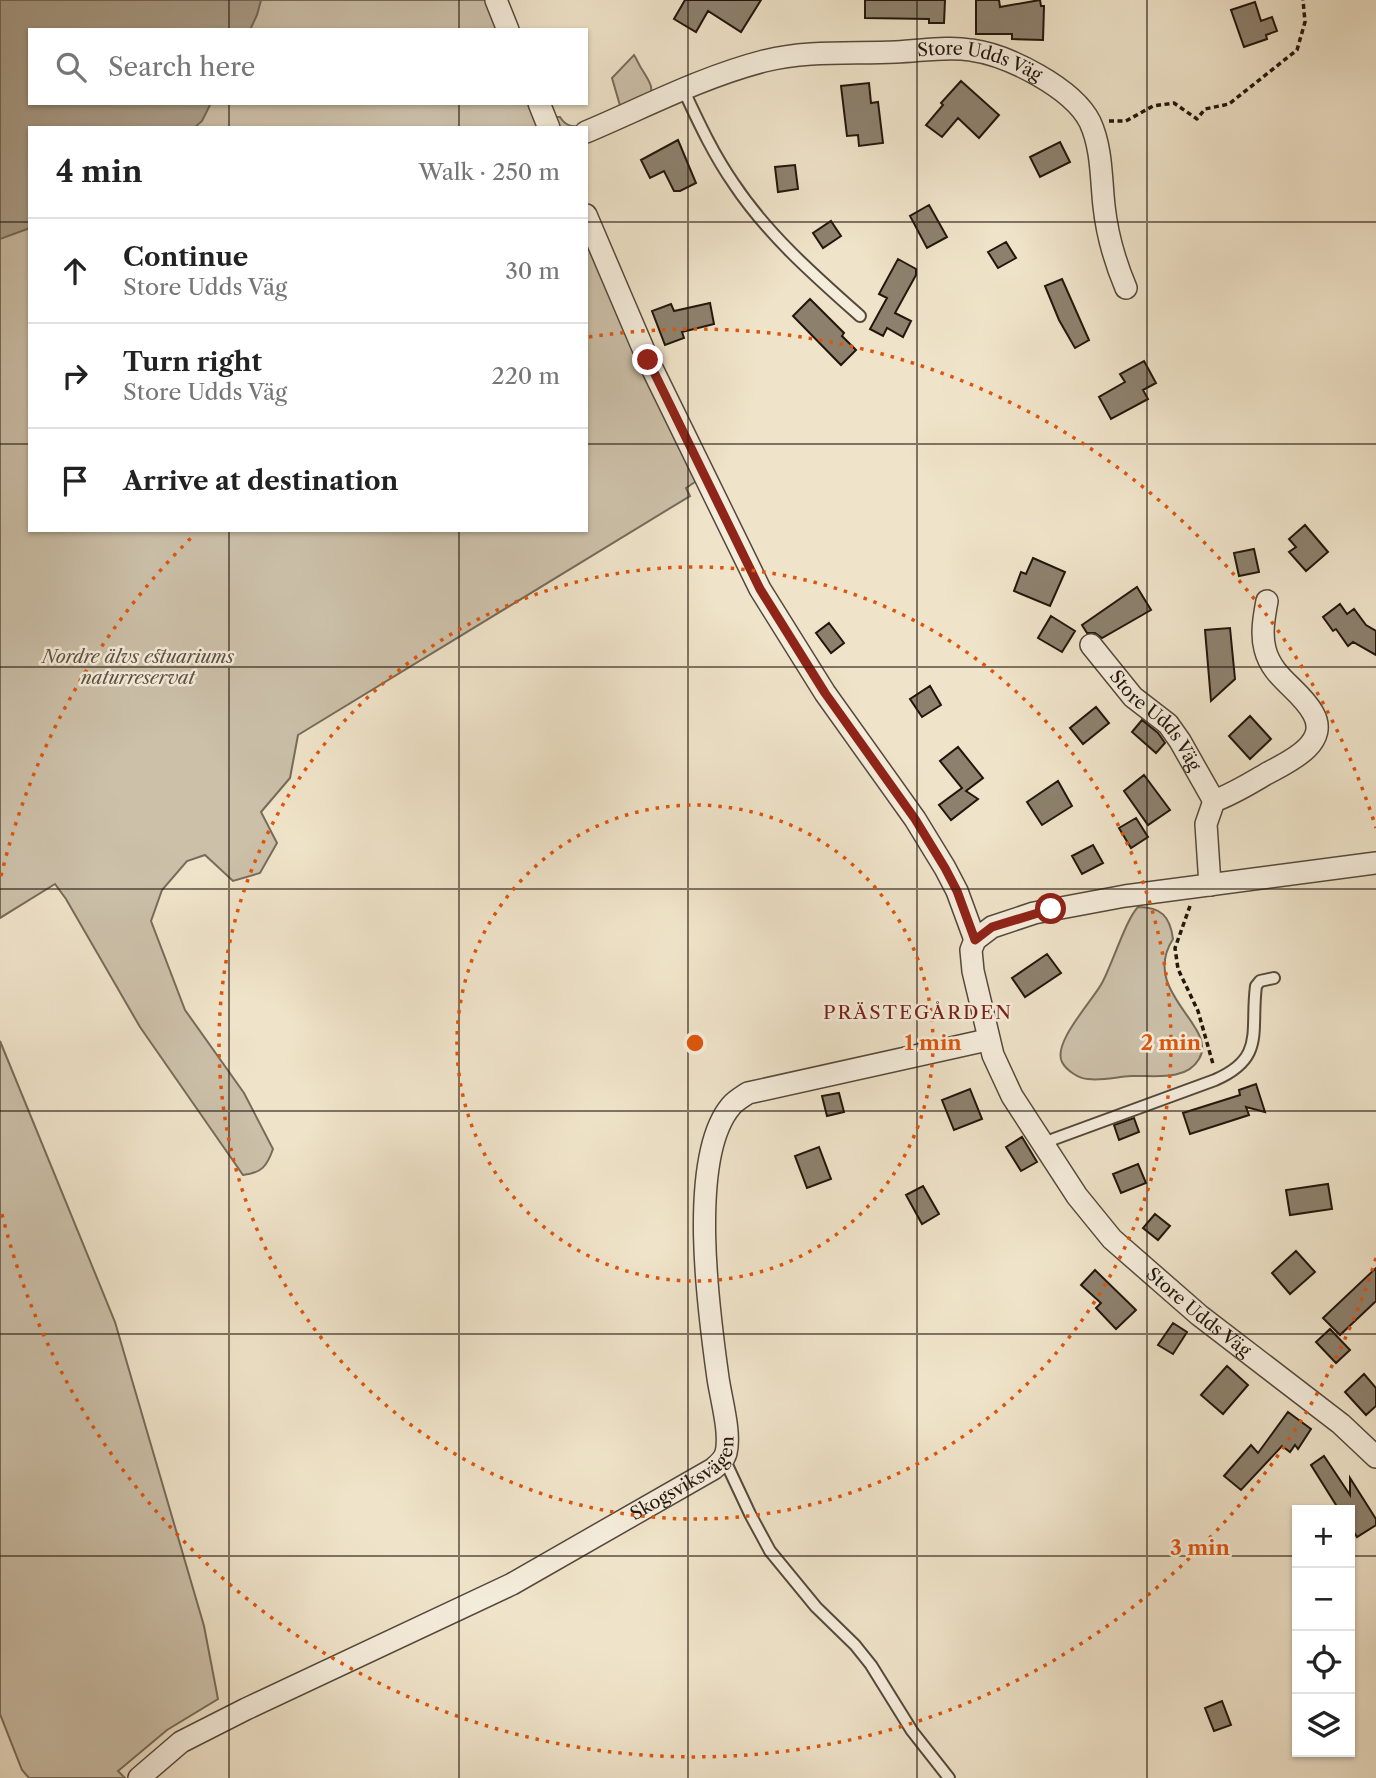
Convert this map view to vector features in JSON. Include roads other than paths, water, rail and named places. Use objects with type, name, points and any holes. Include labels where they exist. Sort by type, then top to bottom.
[{"type":"street","points":[[496,0],[507,28]]},
{"type":"street","name":"Store Udds Väg","points":[[588,131],[683,89],[763,62],[790,56],[968,49],[994,54],[1039,77],[1073,99],[1090,122],[1100,163],[1110,239],[1126,288]]},
{"type":"street","points":[[540,105],[548,126]]},
{"type":"street","name":"Store Udds Väg","points":[[588,220],[654,373],[760,589],[825,693],[921,829],[957,891],[975,940],[971,950],[972,971],[988,1040],[1012,1096],[1043,1145],[1077,1196],[1112,1239],[1199,1315],[1341,1424],[1376,1457]]},
{"type":"street","points":[[1210,885],[1206,824],[1214,801],[1243,789],[1305,752],[1316,730],[1313,713],[1273,670],[1265,650],[1263,626],[1266,601]]},
{"type":"street","name":"Store Udds Väg","points":[[1091,645],[1133,697],[1168,724],[1214,801]]},
{"type":"street","points":[[975,940],[992,927],[1034,913],[1125,896],[1376,863]]},
{"type":"street","name":"Skogsviksvägen","points":[[139,1778],[181,1742],[512,1584],[713,1469],[722,1461],[727,1439],[709,1311],[704,1230],[712,1148],[720,1122],[732,1105],[748,1093],[988,1040]]},
{"type":"lane","points":[[683,89],[717,157],[735,186],[801,264],[860,316]]},
{"type":"lane","points":[[1043,1145],[1233,1072],[1249,1054],[1255,1031],[1256,986],[1260,981],[1274,978]]},
{"type":"lane","points":[[722,1461],[729,1467],[770,1551],[816,1607],[855,1645],[871,1665],[912,1731],[949,1778]]},
{"type":"district","name":"PRÄSTEGÅRDEN","points":[[918,1012]]},
{"type":"park label","name":"Nordre älvs estuariums naturreservat","points":[[138,667]]}]
